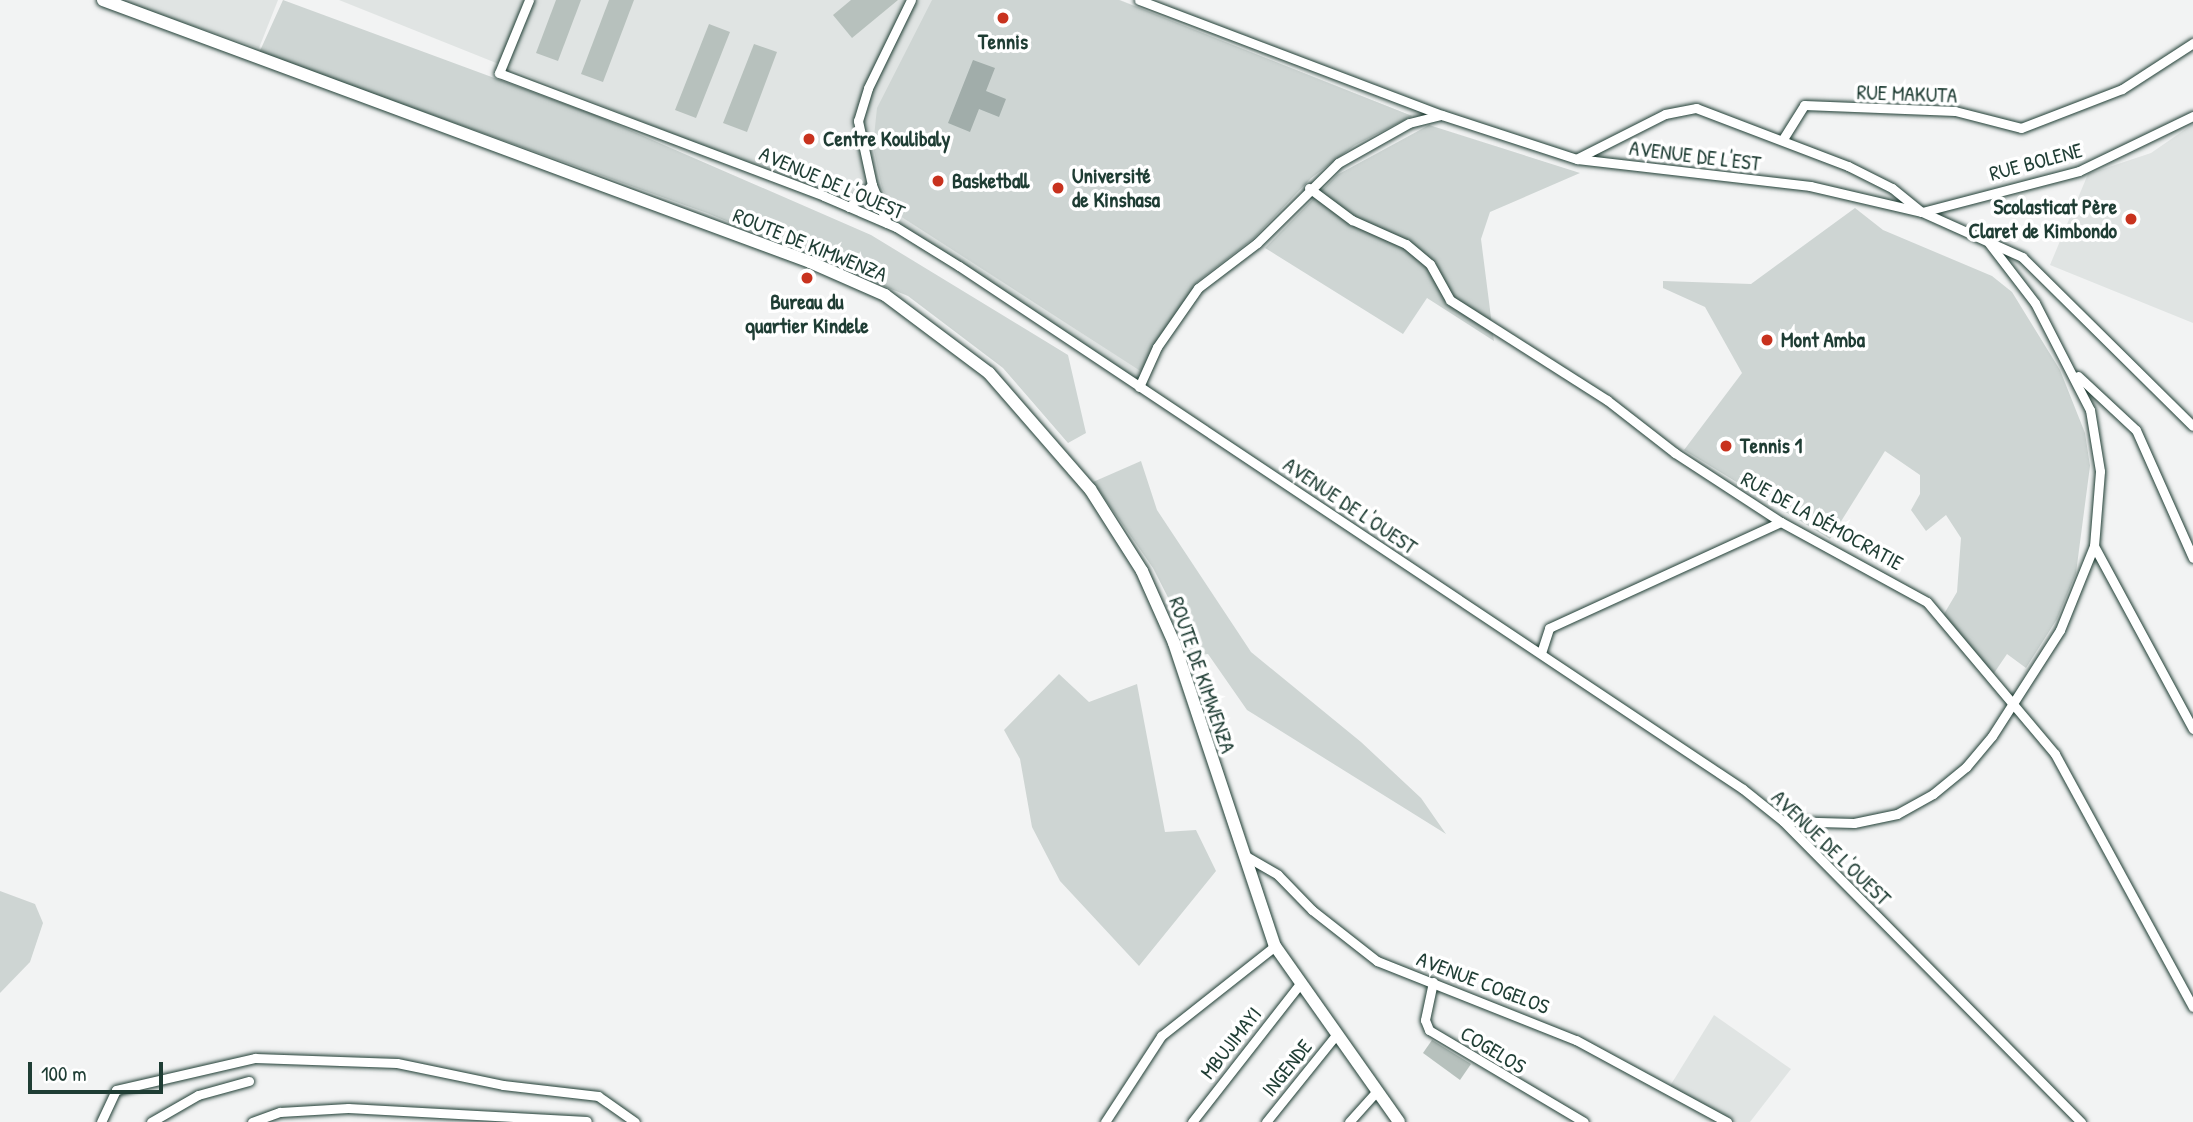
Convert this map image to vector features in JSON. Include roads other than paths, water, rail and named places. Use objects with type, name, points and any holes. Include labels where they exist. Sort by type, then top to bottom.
[{"type":"street","name":"ROUTE DE KIMWENZA","points":[[103,0],[810,262],[885,295],[935,328],[999,382],[1045,432],[1127,543],[1174,643],[1242,855],[1275,946],[1375,1093],[1399,1122]]},
{"type":"street","name":"AVENUE DE L'OUEST","points":[[529,0],[499,73],[887,223],[1541,653],[1783,821],[2081,1122]]},
{"type":"street","points":[[887,223],[872,185],[858,121],[868,88],[911,0]]},
{"type":"street","name":"AVENUE DE L'EST","points":[[1139,0],[1442,115],[1577,159],[1810,186],[1922,212],[2026,260],[2193,426]]},
{"type":"street","name":"RUE MAKUTA","points":[[1783,139],[1804,105],[1955,111],[2021,128],[2122,89],[2193,43]]},
{"type":"street","points":[[1577,159],[1665,114],[1690,108],[1783,139],[1892,188],[1922,212]]},
{"type":"street","points":[[1139,387],[1157,347],[1194,292],[1257,243],[1309,188],[1355,153],[1409,123],[1442,115]]},
{"type":"street","name":"RUE BOLENE","points":[[1922,212],[2079,171],[2193,116]]},
{"type":"street","points":[[849,207],[872,185]]},
{"type":"street","name":"RUE DE LA DÉMOCRATIE","points":[[1309,188],[1352,220],[1406,244],[1430,264],[1450,300],[1607,400],[1675,453],[1781,522],[1920,595],[2011,706],[2027,717],[2055,754],[2193,1007]]},
{"type":"street","points":[[1783,821],[1854,823],[1897,814],[1933,794],[1966,767],[2011,706],[2060,630],[2094,546],[2098,446],[2077,375],[2035,303],[1987,240]]},
{"type":"street","points":[[2077,375],[2136,430],[2193,558]]},
{"type":"street","points":[[1541,653],[1549,628],[1781,522]]},
{"type":"street","points":[[2094,546],[2193,729]]},
{"type":"street","name":"AVENUE COGELOS","points":[[1242,855],[1279,875],[1312,910],[1377,961],[1576,1040],[1727,1122]]},
{"type":"street","points":[[1105,1122],[1161,1036],[1275,946]]},
{"type":"street","name":"COGELOS","points":[[1433,982],[1425,1020],[1429,1030],[1584,1122]]},
{"type":"street","name":"MBUJIMAYI","points":[[1192,1122],[1299,985]]},
{"type":"street","name":"INGENDE","points":[[1266,1122],[1336,1035]]},
{"type":"street","points":[[101,1122],[116,1090],[255,1058],[397,1063],[503,1085],[598,1096],[635,1122]]},
{"type":"street","points":[[151,1122],[198,1095],[250,1082]]},
{"type":"street","points":[[1349,1122],[1375,1093]]},
{"type":"street","points":[[252,1122],[280,1112],[348,1108],[587,1121]]},
{"type":"place","name":"Tennis","points":[[1003,18]]},
{"type":"place","name":"Centre Koulibaly","points":[[809,139]]},
{"type":"place","name":"Basketball","points":[[938,181]]},
{"type":"place","name":"Université de Kinshasa","points":[[1058,188]]},
{"type":"place","name":"Scolasticat Père Claret de Kimbondo","points":[[2131,219]]},
{"type":"place","name":"Bureau du quartier Kindele","points":[[807,278]]},
{"type":"place","name":"Mont Amba","points":[[1767,340]]},
{"type":"place","name":"Tennis 1","points":[[1726,446]]}]
